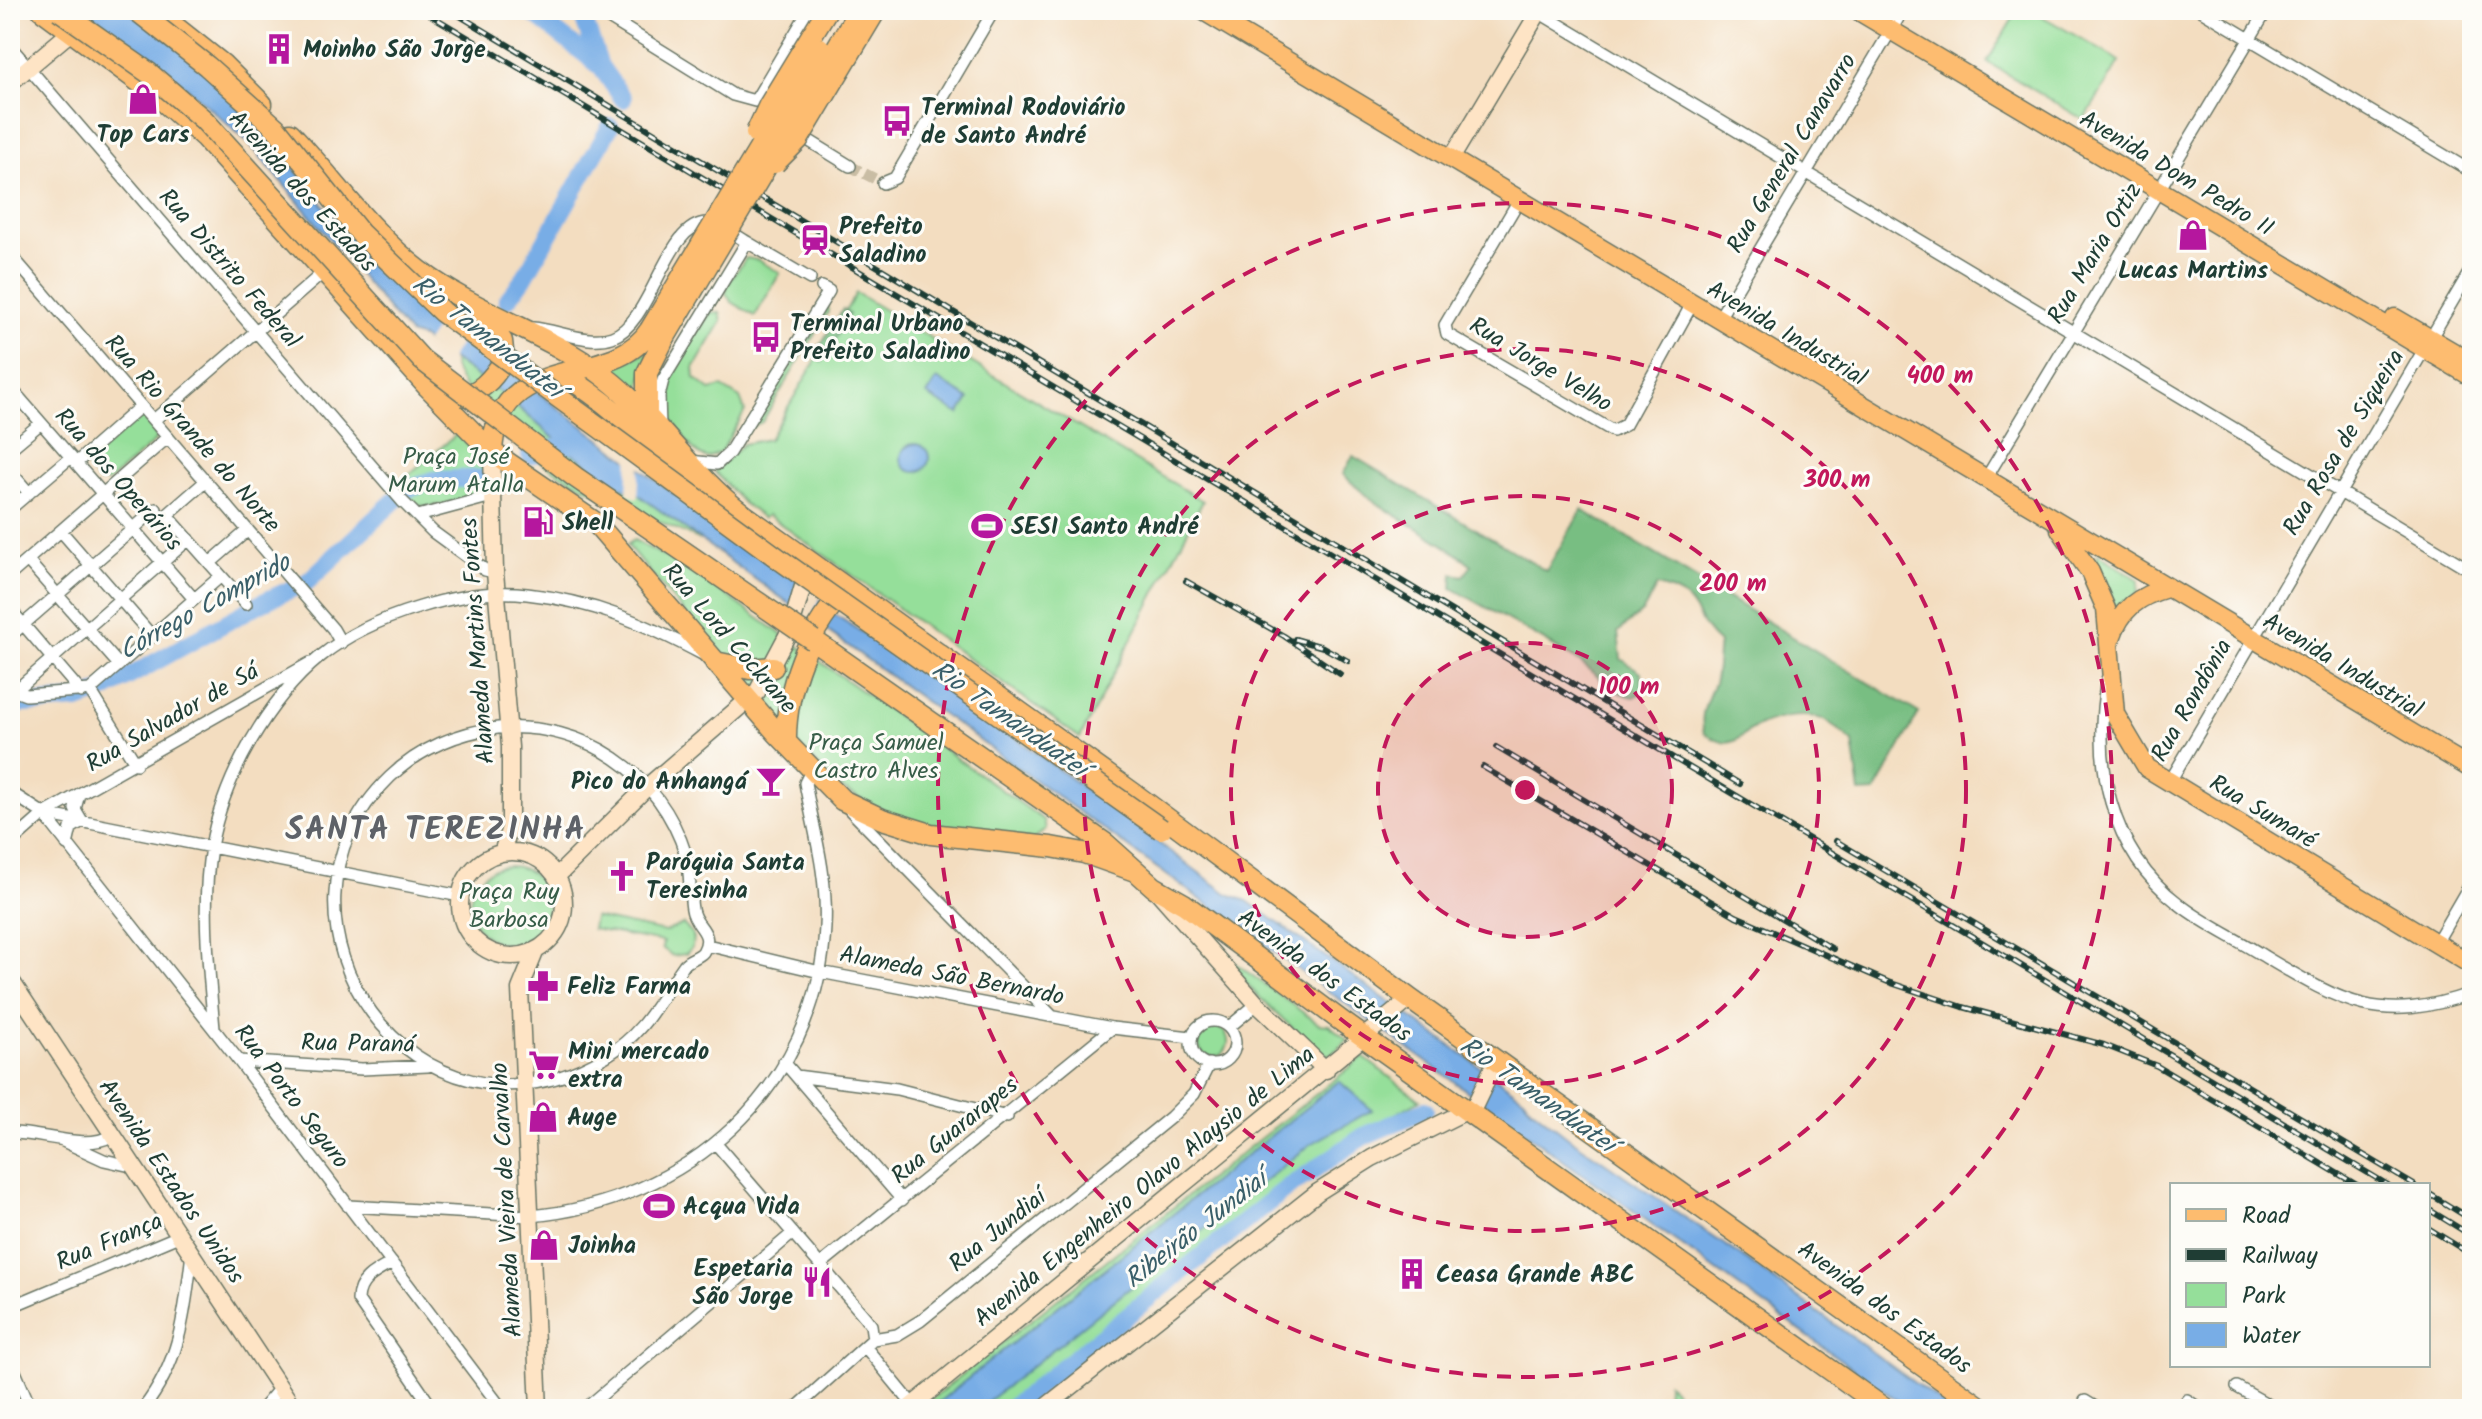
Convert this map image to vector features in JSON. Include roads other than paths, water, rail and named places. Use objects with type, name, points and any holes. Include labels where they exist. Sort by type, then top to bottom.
[{"type":"highway","name":"Avenida dos Estados","points":[[42,10],[184,117],[229,162],[428,387],[492,452],[569,503]]},
{"type":"highway","name":"Avenida dos Estados","points":[[59,10],[149,73],[204,120],[422,360],[588,485],[1106,844],[1154,887],[1184,904],[1370,1033],[1885,1409]]},
{"type":"highway","name":"Avenida dos Estados","points":[[136,10],[207,66],[276,128],[360,233],[442,312],[779,559],[1161,829],[1212,855]]},
{"type":"highway","name":"Avenida dos Estados","points":[[154,10],[249,91],[405,259],[479,307],[587,365],[654,422],[709,488],[811,563],[842,597],[1133,793],[1494,1068],[1983,1409]]},
{"type":"highway","points":[[749,179],[769,105],[827,10]]},
{"type":"highway","points":[[654,422],[647,373],[657,335],[843,10]]},
{"type":"highway","points":[[749,179],[859,10]]},
{"type":"highway","points":[[749,179],[798,140],[876,10]]},
{"type":"highway","points":[[428,387],[462,397],[478,390],[501,365],[502,341],[479,307]]},
{"type":"highway","points":[[492,452],[496,422],[516,395],[539,381],[631,350],[657,335]]},
{"type":"highway","points":[[561,374],[597,395],[673,463],[709,488]]},
{"type":"highway","points":[[496,422],[523,475]]},
{"type":"highway","name":"Rua Lord Cockrane","points":[[569,503],[612,541],[749,701],[842,800]]},
{"type":"highway","points":[[786,742],[788,710],[810,645],[842,597]]},
{"type":"highway","points":[[715,662],[750,669],[773,667]]},
{"type":"highway","points":[[842,800],[882,819],[931,834],[1051,847],[1084,853],[1135,871]]},
{"type":"main road","name":"Avenida Industrial","points":[[1202,10],[2472,769]]},
{"type":"main road","name":"Avenida Dom Pedro II","points":[[1857,10],[1893,17],[2160,185],[2427,343],[2472,377]]},
{"type":"main road","points":[[1451,159],[1538,11]]},
{"type":"main road","points":[[10,83],[72,31]]},
{"type":"main road","name":"Avenida Dom Pedro II","points":[[2427,343],[2472,363]]},
{"type":"main road","name":"Alameda Martins Fontes","points":[[492,452],[496,594],[508,727],[510,827],[502,853]]},
{"type":"main road","name":"Rua Sumaré","points":[[2053,520],[2097,587],[2106,609],[2111,641]]},
{"type":"main road","points":[[556,877],[648,786],[749,701],[773,667],[790,630],[811,563]]},
{"type":"main road","name":"Rua Sumaré","points":[[2167,588],[2133,603],[2116,625],[2111,641],[2109,667],[2119,724],[2147,768],[2472,965]]},
{"type":"main road","points":[[510,827],[529,855],[544,864],[556,877],[563,896],[561,918],[550,938],[536,950],[516,956],[480,946],[466,930],[460,896],[473,870],[502,853],[529,855]]},
{"type":"main road","points":[[1154,887],[1257,1004],[1326,1070]]},
{"type":"main road","name":"Alameda Vieira de Carvalho","points":[[536,950],[520,989],[539,1409]]},
{"type":"main road","name":"Alameda Vieira de Carvalho","points":[[500,954],[520,989]]},
{"type":"main road","name":"Avenida Estados Unidos","points":[[10,979],[294,1409]]},
{"type":"main road","name":"Avenida Engenheiro Olavo Alaysio de Lima","points":[[910,1407],[1406,1003]]},
{"type":"main road","points":[[1043,1409],[1318,1192],[1372,1158],[1472,1107],[1494,1068]]},
{"type":"street","points":[[596,10],[733,95],[755,101],[762,113],[850,166]]},
{"type":"street","points":[[755,101],[809,10]]},
{"type":"street","points":[[883,183],[895,178],[994,10]]},
{"type":"street","points":[[2201,10],[2472,172]]},
{"type":"street","name":"Rua Maria Ortiz","points":[[1985,480],[2267,10]]},
{"type":"street","points":[[1538,11],[2472,571]]},
{"type":"street","name":"Rua General Canavarro","points":[[1718,320],[1893,17]]},
{"type":"street","name":"Rua Distrito Federal","points":[[10,46],[399,498],[433,532],[485,570],[495,572]]},
{"type":"street","name":"Rua Jorge Velho","points":[[1519,200],[1444,330],[1609,430],[1618,430],[1625,425],[1692,304]]},
{"type":"street","points":[[519,327],[594,339],[611,338],[632,323],[681,239],[694,226],[716,225],[810,279]]},
{"type":"street","points":[[654,422],[663,380],[747,242]]},
{"type":"street","name":"Rua Rio Grande do Norte","points":[[10,254],[248,530],[341,643]]},
{"type":"street","name":"Rua Rosa de Siqueira","points":[[2252,639],[2472,268]]},
{"type":"street","points":[[154,420],[325,271]]},
{"type":"street","points":[[689,461],[711,465],[721,462],[729,453],[829,291],[822,287]]},
{"type":"street","name":"Rua dos Operários","points":[[11,389],[194,599]]},
{"type":"street","points":[[10,509],[141,406]]},
{"type":"street","points":[[10,449],[41,423]]},
{"type":"street","points":[[10,575],[168,437]]},
{"type":"street","points":[[10,471],[29,493]]},
{"type":"street","points":[[10,636],[133,529],[206,481]]},
{"type":"street","points":[[418,516],[492,496]]},
{"type":"street","points":[[162,512],[246,604]]},
{"type":"street","points":[[210,563],[248,530]]},
{"type":"street","points":[[61,531],[152,636]]},
{"type":"street","points":[[12,691],[189,539]]},
{"type":"street","points":[[27,560],[119,665]]},
{"type":"street","points":[[12,691],[89,693],[221,576]]},
{"type":"street","name":"Rua Salvador de Sá","points":[[10,844],[44,814],[136,764],[341,643],[369,628],[427,606],[496,594],[527,594],[611,610],[715,662]]},
{"type":"street","points":[[10,609],[52,659],[89,693],[136,764]]},
{"type":"street","name":"Rua Rondônia","points":[[2169,783],[2252,639]]},
{"type":"street","points":[[214,1029],[206,921],[211,845],[225,795],[243,755],[268,717],[320,656]]},
{"type":"street","points":[[2109,667],[2101,745],[2106,788],[2123,833],[2149,874],[2179,905],[2318,988],[2354,1004],[2405,1008],[2472,993]]},
{"type":"street","points":[[2101,745],[2108,731],[2119,724]]},
{"type":"street","points":[[508,727],[543,729],[583,740],[622,762],[648,786],[685,852],[692,912],[706,931],[707,945],[701,955],[686,963],[655,1012],[623,1045],[588,1065],[524,1085],[477,1084],[428,1066],[379,1022],[351,976],[335,926],[338,870],[360,815],[399,769],[445,741],[478,730],[508,727]]},
{"type":"street","points":[[348,1206],[530,1216],[595,1207],[627,1195],[717,1145],[744,1117],[784,1062],[810,1005],[820,972],[826,925],[825,887],[805,783],[812,769]]},
{"type":"street","points":[[10,792],[44,814],[460,896]]},
{"type":"street","points":[[79,794],[75,809],[82,821]]},
{"type":"street","name":"Rua Lord Cockrane","points":[[842,800],[1051,1015]]},
{"type":"street","name":"Rua Porto Seguro","points":[[44,814],[239,1061],[502,1409]]},
{"type":"street","points":[[67,845],[71,828],[82,821]]},
{"type":"street","points":[[2436,943],[2472,881]]},
{"type":"street","name":"Alameda São Bernardo","points":[[707,945],[820,972],[1112,1028],[1191,1037]]},
{"type":"street","points":[[1229,1027],[1257,1004]]},
{"type":"street","points":[[1210,1021],[1229,1027],[1234,1038],[1234,1050],[1226,1060],[1209,1064],[1196,1057],[1191,1037],[1198,1026],[1210,1021]]},
{"type":"street","name":"Rua Guararapes","points":[[821,1264],[1007,1117],[1112,1028]]},
{"type":"street","name":"Rua Paraná","points":[[239,1061],[362,1069],[428,1066]]},
{"type":"street","points":[[784,1062],[902,1200]]},
{"type":"street","name":"Rua Jundiaí","points":[[795,1409],[870,1344],[897,1335],[920,1321],[1171,1117],[1194,1094],[1209,1064]]},
{"type":"street","points":[[796,1076],[897,1089],[1007,1117]]},
{"type":"street","points":[[10,1133],[34,1132],[90,1142],[111,1136]]},
{"type":"street","points":[[58,1138],[104,1160],[131,1166]]},
{"type":"street","points":[[717,1145],[871,1325],[870,1344],[910,1407]]},
{"type":"street","points":[[585,1409],[793,1233]]},
{"type":"street","name":"Rua França","points":[[10,1307],[181,1235]]},
{"type":"street","points":[[143,1409],[164,1379],[180,1342],[192,1251]]},
{"type":"street","points":[[392,1263],[365,1281],[358,1290],[358,1300],[433,1409]]},
{"type":"street","points":[[10,1360],[31,1409]]},
{"type":"street","points":[[2237,1387],[2276,1409]]},
{"type":"street","points":[[262,1409],[280,1388]]},
{"type":"street","points":[[2085,1401],[2098,1409]]},
{"type":"street","points":[[2184,1404],[2200,1409]]},
{"type":"water","points":[[85,10],[127,10],[187,54],[274,137],[279,150],[370,260],[411,297],[431,309],[434,321],[490,357],[674,494],[715,516],[758,545],[830,611],[975,708],[1228,894],[1247,901],[1524,1098],[1530,1107],[1568,1137],[1741,1256],[1950,1409],[1909,1409],[637,494],[620,487],[569,451],[504,395],[422,338],[409,334],[249,143],[169,72]]},
{"type":"water","points":[[937,379],[969,399],[959,414],[927,395]]},
{"type":"water","points":[[915,444],[925,448],[929,458],[925,468],[915,472],[905,468],[901,458],[905,448]]},
{"type":"water","points":[[1339,1081],[1372,1110],[1311,1144],[978,1409],[930,1409]]},
{"type":"waterway","points":[[528,10],[600,66]]},
{"type":"waterway","points":[[585,23],[600,66],[623,99]]},
{"type":"waterway","points":[[507,300],[523,280],[610,127]]},
{"type":"waterway","name":"Córrego Comprido","points":[[530,455],[580,441]]},
{"type":"waterway","name":"Córrego Comprido","points":[[10,705],[78,700],[103,691],[263,602],[307,582],[406,490],[433,480],[487,478]]},
{"type":"waterway","name":"Ribeirão Jundiaí","points":[[1010,1409],[1287,1188],[1364,1136],[1425,1110]]},
{"type":"tunnel","points":[[850,166],[883,183]]},
{"type":"railway","points":[[422,10],[2385,1183]]},
{"type":"railway","points":[[450,10],[1740,784]]},
{"type":"railway","points":[[1186,581],[1284,636],[1340,674]]},
{"type":"railway","points":[[1295,639],[1323,647],[1348,661]]},
{"type":"railway","points":[[1496,747],[1833,949]]},
{"type":"railway","points":[[1483,767],[1736,916],[1888,982],[1963,1007],[2104,1045],[2157,1066],[2354,1183]]},
{"type":"railway","points":[[1836,841],[2411,1183]]},
{"type":"railway","points":[[2430,1194],[2472,1220]]},
{"type":"railway","points":[[2430,1210],[2472,1236]]},
{"type":"railway","points":[[2430,1229],[2472,1255]]},
{"type":"place","name":"Moinho São Jorge","points":[[279,49]]},
{"type":"place","name":"Top Cars","points":[[143,99]]},
{"type":"place","name":"Terminal Rodoviário de Santo André","points":[[897,121]]},
{"type":"place","name":"Lucas Martins","points":[[2193,235]]},
{"type":"place","name":"Prefeito Saladino","points":[[815,240]]},
{"type":"place","name":"Terminal Urbano Prefeito Saladino","points":[[766,337]]},
{"type":"place","name":"Shell","points":[[538,522]]},
{"type":"place","name":"SESI Santo André","points":[[987,526]]},
{"type":"place","name":"Pico do Anhangá","points":[[771,781]]},
{"type":"place","name":"Paróquia Santa Teresinha","points":[[622,876]]},
{"type":"place","name":"Feliz Farma","points":[[543,986]]},
{"type":"place","name":"Mini mercado extra","points":[[544,1065]]},
{"type":"place","name":"Auge","points":[[543,1117]]},
{"type":"place","name":"Acqua Vida","points":[[659,1206]]},
{"type":"place","name":"Joinha","points":[[544,1245]]},
{"type":"place","name":"Ceasa Grande ABC","points":[[1412,1274]]},
{"type":"place","name":"Espetaria São Jorge","points":[[817,1282]]},
{"type":"district","name":"SANTA TEREZINHA","points":[[436,828]]},
{"type":"water label","name":"Rio Tamanduateí","points":[[488,336]]},
{"type":"water label","name":"Rio Tamanduateí","points":[[1010,718]]},
{"type":"water label","name":"Rio Tamanduateí","points":[[1538,1094]]},
{"type":"park label","name":"Praça José Marum Atalla","points":[[456,470]]},
{"type":"park label","name":"Praça Samuel Castro Alves","points":[[876,756]]},
{"type":"park label","name":"Praça Ruy Barbosa","points":[[509,905]]}]
